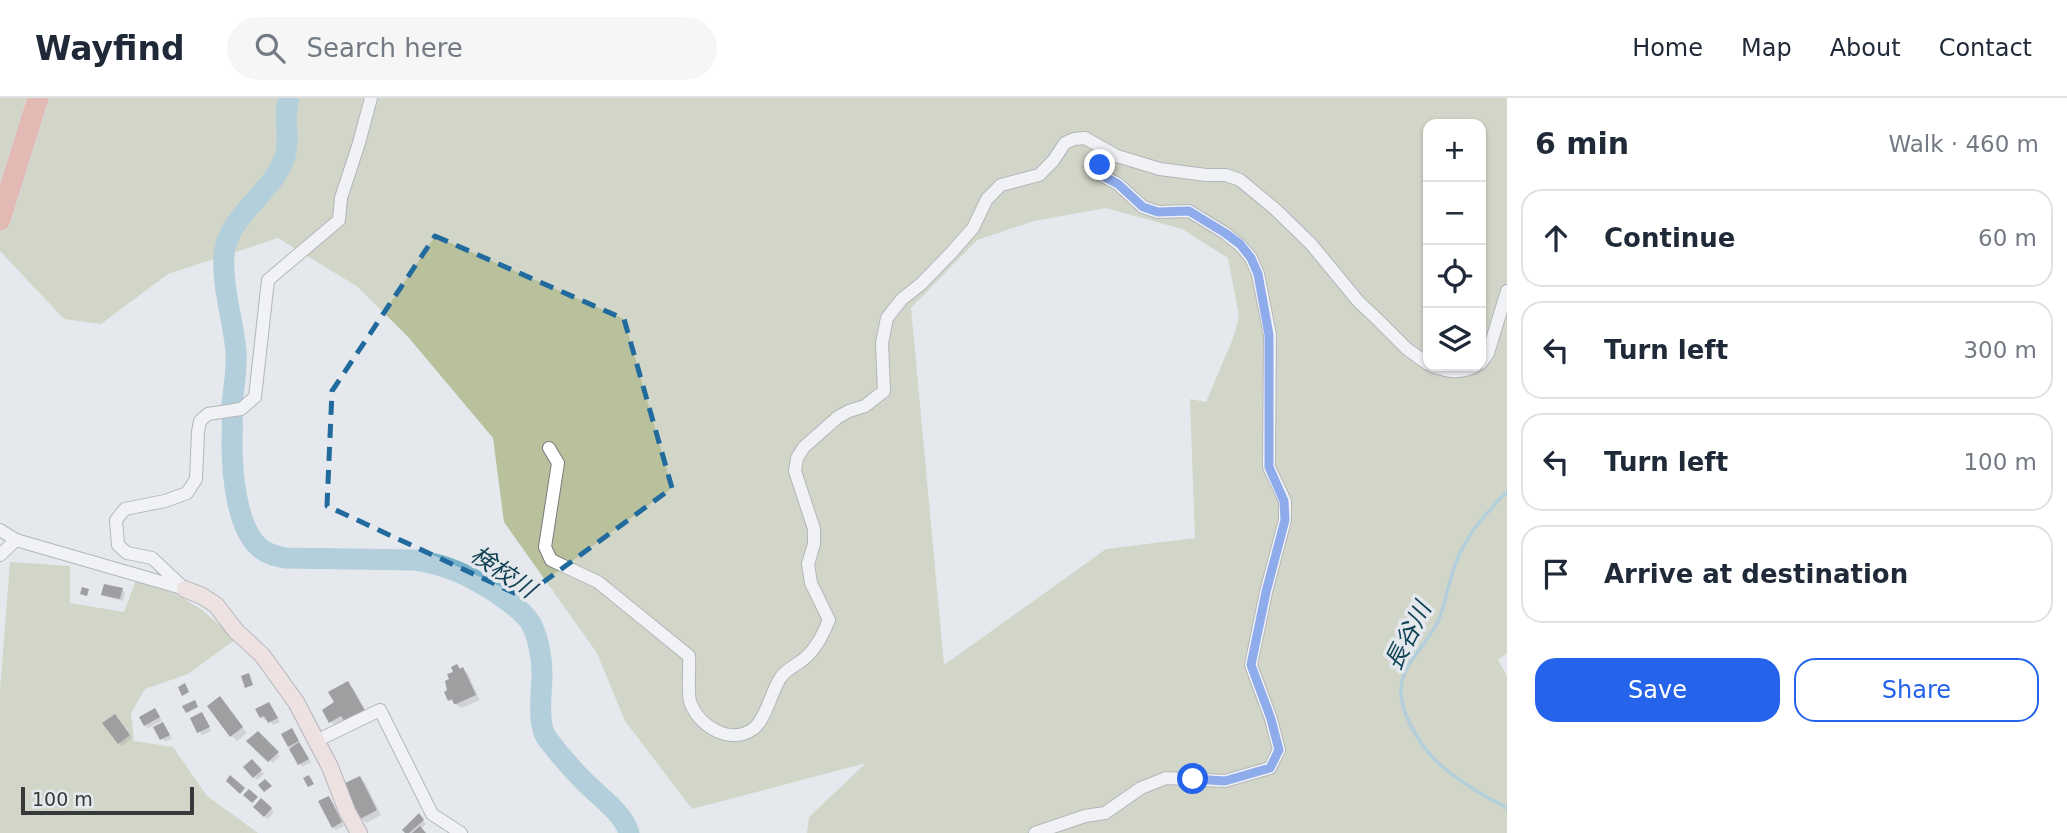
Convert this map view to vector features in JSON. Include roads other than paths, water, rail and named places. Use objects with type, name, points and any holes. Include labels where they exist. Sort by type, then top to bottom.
[{"type":"highway","points":[[0,181],[27,98]]},
{"type":"highway","points":[[0,220],[38,98]]},
{"type":"street","points":[[185,589],[152,558],[127,553],[118,545],[116,520],[125,509],[165,501],[187,493],[196,479],[200,421],[208,414],[240,409],[255,397],[268,280],[339,220],[341,198],[370,98]]},
{"type":"street","points":[[549,448],[558,463],[545,547],[551,559],[598,582],[689,656],[690,703],[702,720],[718,733],[739,735],[754,729],[781,676],[807,656],[819,642],[829,620],[811,583],[808,564],[814,544],[814,529],[795,471],[797,458],[804,447],[838,418],[865,406],[884,391],[882,343],[887,318],[902,299],[921,284],[973,228],[987,199],[1001,185],[1039,175],[1065,143],[1085,138],[1117,156],[1160,169],[1226,175],[1240,180],[1311,244],[1358,301],[1407,349],[1423,360]]},
{"type":"street","points":[[1035,833],[1085,816],[1105,813],[1141,788],[1166,778],[1225,781],[1251,775],[1270,768],[1279,750],[1271,719],[1251,665],[1285,520],[1284,501],[1269,467],[1269,335],[1258,274],[1251,258],[1240,244],[1225,233],[1189,211],[1158,212],[1143,207],[1118,184],[1101,175],[1098,171],[1103,159],[1117,156]]},
{"type":"street","points":[[1486,355],[1507,291]]},
{"type":"street","points":[[0,530],[16,540],[185,589],[216,605],[236,631],[262,655],[296,702],[330,767],[346,811],[359,833]]},
{"type":"street","points":[[0,555],[16,540]]},
{"type":"street","points":[[316,741],[380,710],[432,814],[461,833]]},
{"type":"waterway","name":"検校川","points":[[232,404],[236,351],[224,255],[234,228],[271,182],[285,156],[289,98]]},
{"type":"waterway","name":"検校川","points":[[232,415],[233,469],[237,499],[252,539],[263,550],[285,558],[415,560],[438,565],[478,582],[523,614],[533,627],[540,654],[543,731],[574,771],[622,818],[629,833]]},
{"type":"waterway","name":"長谷川","points":[[1507,492],[1464,544],[1437,624],[1406,670],[1401,696],[1404,710],[1417,737],[1435,759],[1466,785],[1507,808]]}]
